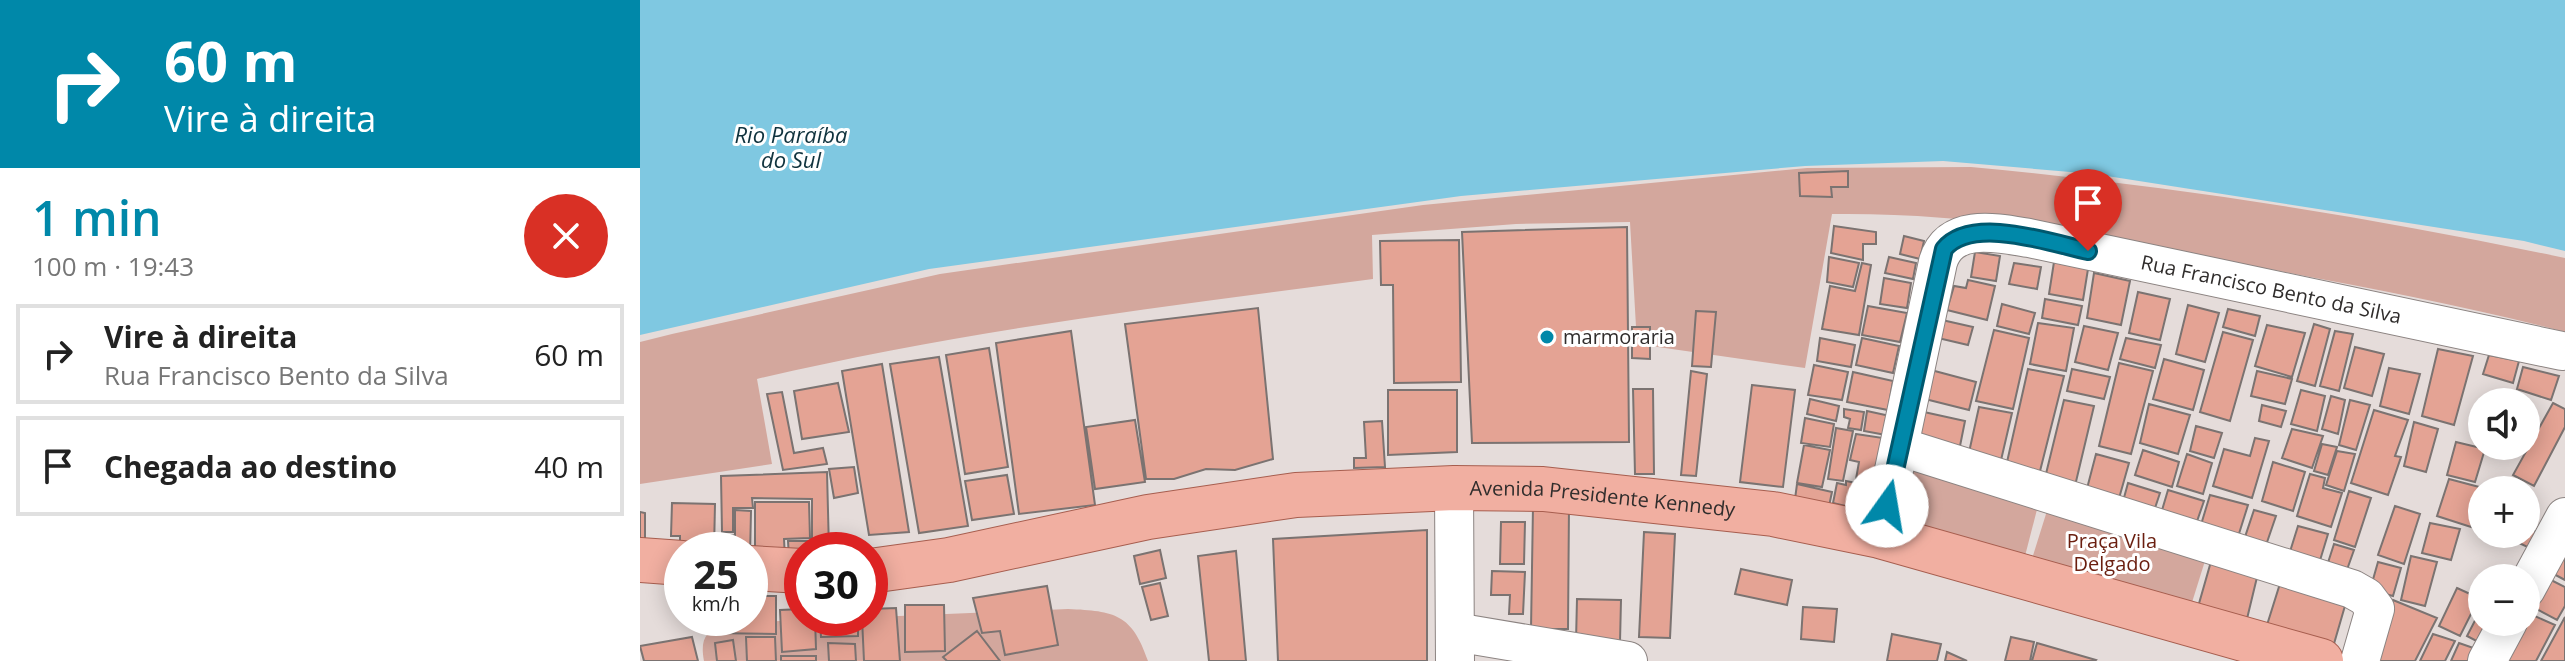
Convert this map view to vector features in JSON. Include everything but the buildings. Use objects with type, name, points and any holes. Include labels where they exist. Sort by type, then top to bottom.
[{"type":"main road","name":"Avenida Presidente Kennedy","points":[[888,568],[949,560],[1148,517],[1296,495],[1454,488],[1543,489],[1651,498],[1773,514],[1880,536],[2321,661]]},
{"type":"main road","points":[[640,560],[664,562]]},
{"type":"street","name":"Rua Francisco Bento da Silva","points":[[1880,536],[1941,254],[1950,241],[1972,233],[2029,238],[2562,351]]},
{"type":"street","points":[[1901,447],[2352,589],[2366,597],[2375,609],[2360,661]]},
{"type":"street","points":[[1454,488],[1455,646],[1628,661]]},
{"type":"street","points":[[2540,564],[2565,517]]},
{"type":"street","points":[[2487,661],[2500,636]]},
{"type":"green space","points":[[1971,167],[2120,183],[2270,204],[2565,258],[2565,332],[2417,298],[2106,238],[1942,218],[1832,214],[1805,368],[1637,344],[1630,222],[1516,224],[1372,235],[1373,279],[987,333],[757,379],[772,464],[640,484],[640,342],[672,334],[940,274],[1423,205],[1807,168]]},
{"type":"green space","points":[[1914,461],[2041,494],[2025,556],[1898,523]]},
{"type":"green space","name":"Praça Vila Delgado","points":[[2051,498],[2209,548],[2189,612],[2031,562]]},
{"type":"green space","points":[[1068,609],[1098,611],[1128,624],[1148,661],[704,661],[707,636],[768,636],[768,622],[784,621],[784,636],[888,636],[888,617]]},
{"type":"water","name":"Rio Paraíba do Sul","points":[[640,0],[2565,0],[2565,251],[2524,241],[2094,174],[1943,161],[1805,166],[1461,196],[929,269],[640,335]]},
{"type":"place","name":"marmoraria","points":[[1547,337]]},
{"type":"route","points":[[1887,506],[1938,262],[1950,241],[1972,233],[2003,234],[2088,251]]}]
